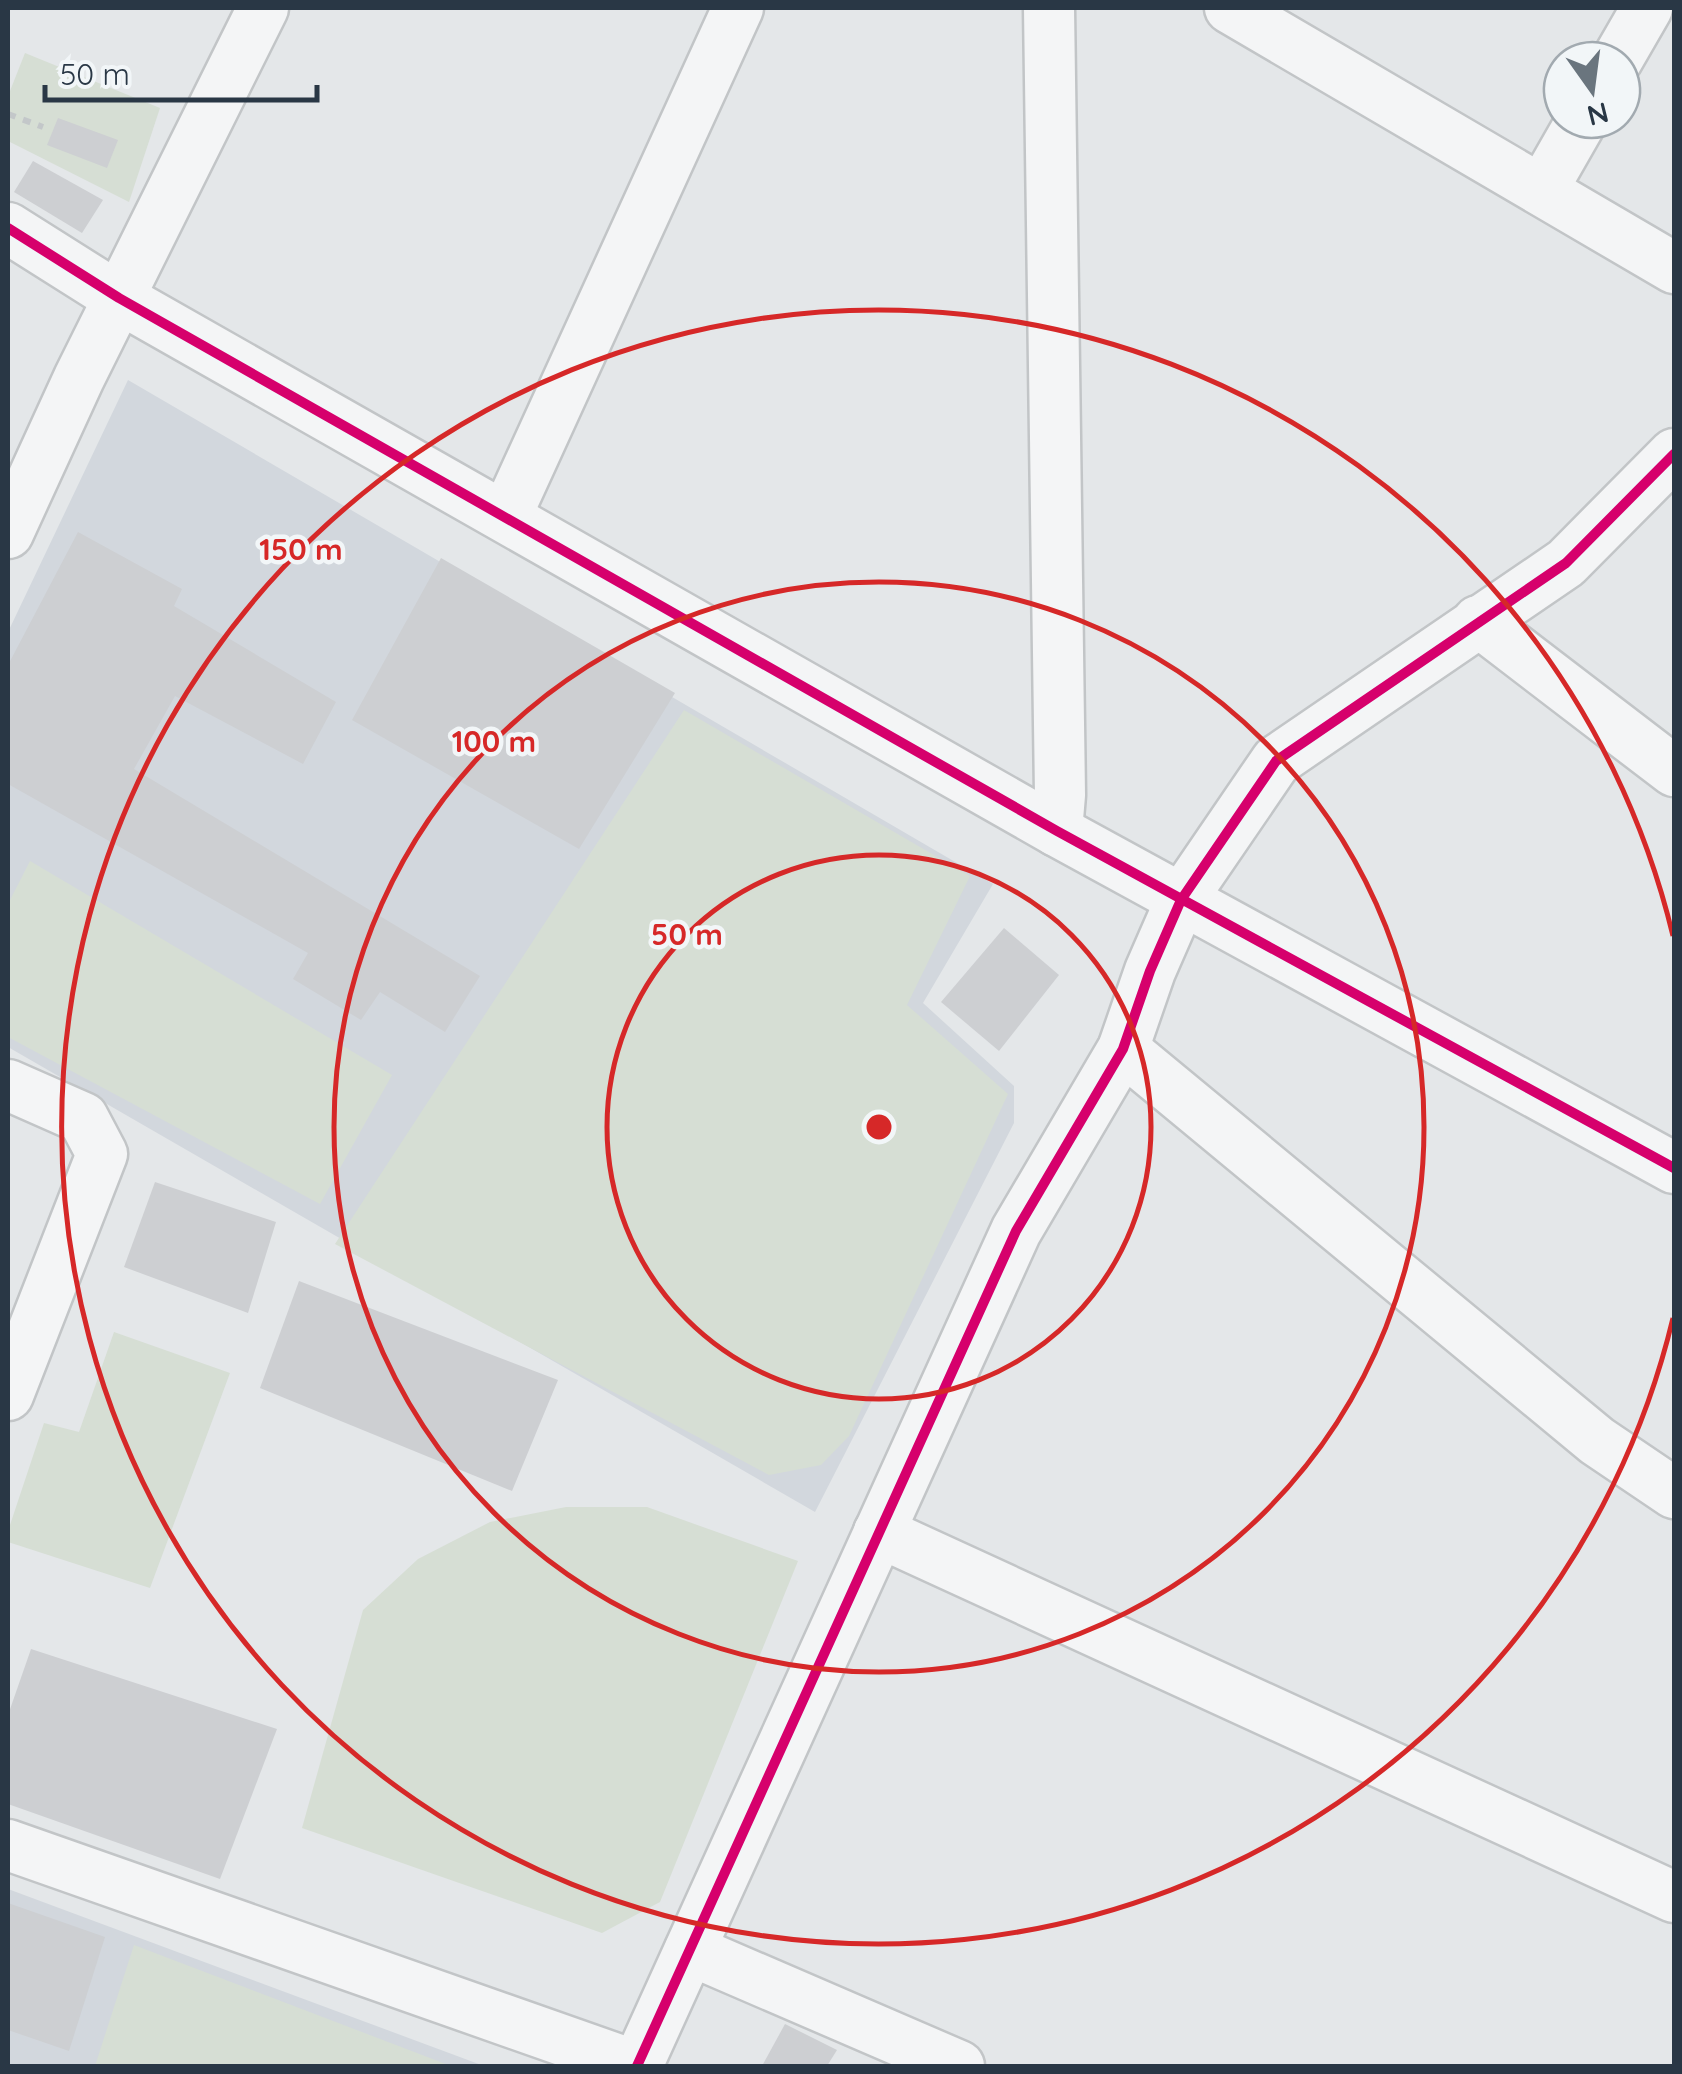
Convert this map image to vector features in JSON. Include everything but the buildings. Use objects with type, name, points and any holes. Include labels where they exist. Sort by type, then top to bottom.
[{"type":"street","points":[[8,533],[263,8]]},
{"type":"street","points":[[506,516],[738,8]]},
{"type":"street","points":[[1048,8],[1059,736],[1057,831]]},
{"type":"street","points":[[1230,8],[1674,268]]},
{"type":"street","points":[[1629,40],[1647,8]]},
{"type":"street","points":[[1542,190],[1571,140]]},
{"type":"street","points":[[8,228],[119,298],[1057,831],[1674,1168]]},
{"type":"street","points":[[8,1844],[637,2066],[1016,1232],[1123,1050],[1150,971],[1181,900],[1276,761],[1566,563],[1674,454]]},
{"type":"street","points":[[1478,620],[1674,771]]},
{"type":"street","points":[[1123,1050],[1597,1441],[1674,1493]]},
{"type":"street","points":[[8,1085],[82,1118],[102,1154],[8,1395]]},
{"type":"street","points":[[879,1532],[1674,1897]]},
{"type":"street","points":[[690,1950],[959,2066]]},
{"type":"path","points":[[8,114],[42,127]]},
{"type":"shaded area","points":[[25,53],[160,108],[129,202],[8,141],[8,96]]},
{"type":"shaded area","points":[[128,380],[993,884],[923,1003],[1014,1086],[1014,1123],[815,1512],[8,1047],[8,632]]},
{"type":"shaded area","points":[[684,710],[970,876],[907,1005],[1008,1094],[849,1436],[821,1465],[769,1475],[335,1244]]},
{"type":"shaded area","points":[[30,861],[392,1075],[320,1204],[8,1037],[8,904]]},
{"type":"shaded area","points":[[114,1332],[230,1373],[150,1588],[8,1542],[8,1531],[44,1423],[79,1432]]},
{"type":"shaded area","points":[[566,1507],[647,1507],[798,1561],[660,1902],[602,1933],[302,1828],[363,1610],[418,1559],[490,1522]]},
{"type":"shaded area","points":[[8,1889],[484,2066],[8,2066]]},
{"type":"shaded area","points":[[134,1945],[451,2066],[95,2066]]},
{"type":"cycle path","points":[[8,228],[119,298],[1057,831],[1674,1168]]},
{"type":"cycle path","points":[[637,2066],[1016,1231],[1123,1049],[1150,971],[1181,900],[1276,761],[1566,563],[1674,454]]}]
